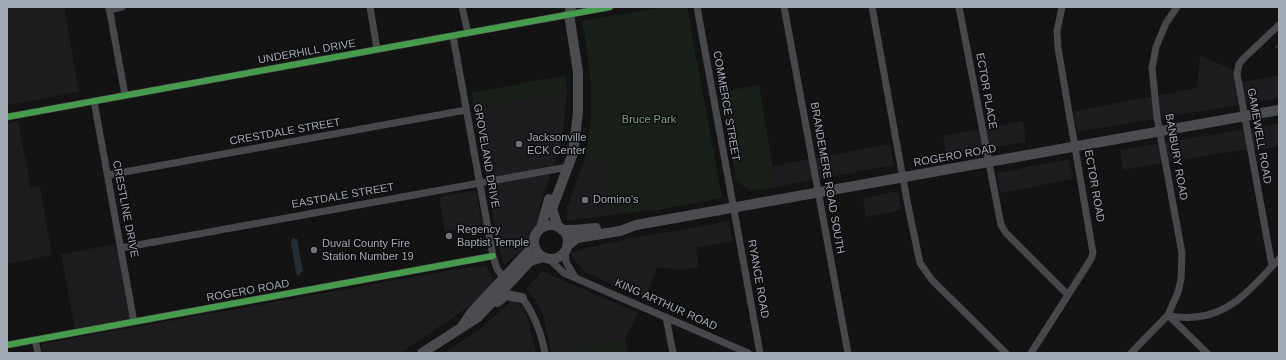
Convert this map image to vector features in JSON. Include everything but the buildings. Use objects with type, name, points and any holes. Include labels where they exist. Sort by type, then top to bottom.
[{"type":"main road","points":[[422,353],[478,317],[530,261],[560,256],[566,249],[566,236],[560,228],[552,209],[568,167],[576,134],[579,86],[568,9]]},
{"type":"main road","name":"ROGERO ROAD","points":[[566,249],[577,238],[620,231],[636,225],[1279,110]]},
{"type":"main road","points":[[546,258],[536,250],[534,244],[535,236],[541,228],[550,198],[558,191]]},
{"type":"main road","name":"ROGERO ROAD","points":[[560,228],[574,230],[619,224],[636,225]]},
{"type":"main road","points":[[541,228],[547,226],[560,228]]},
{"type":"main road","points":[[467,324],[471,313],[534,244]]},
{"type":"main road","points":[[515,278],[515,286],[522,298]]},
{"type":"main road","points":[[467,324],[480,320],[500,299],[506,295],[522,298]]},
{"type":"street","points":[[122,7],[109,8],[125,95]]},
{"type":"street","points":[[370,7],[377,49]]},
{"type":"street","points":[[462,7],[468,32]]},
{"type":"street","name":"UNDERHILL DRIVE","points":[[7,117],[453,36],[568,9],[610,7]]},
{"type":"street","name":"COMMERCE STREET","points":[[697,7],[734,208]]},
{"type":"street","name":"BRANDEMERE ROAD SOUTH","points":[[784,7],[848,353]]},
{"type":"street","points":[[872,7],[916,248],[923,268],[932,280],[1006,353]]},
{"type":"street","name":"ECTOR PLACE","points":[[959,7],[1001,225],[1006,233],[1068,295]]},
{"type":"street","name":"ECTOR ROAD","points":[[1031,353],[1091,259],[1093,253],[1058,48],[1057,31],[1062,7]]},
{"type":"street","name":"BANBURY ROAD","points":[[1168,315],[1178,292],[1181,279],[1182,253],[1153,89],[1152,64],[1156,47],[1170,17],[1177,7]]},
{"type":"street","name":"GAMEWELL ROAD","points":[[1272,266],[1237,74],[1239,64],[1279,25]]},
{"type":"street","name":"GROVELAND DRIVE","points":[[453,36],[492,256],[497,269],[504,278]]},
{"type":"street","name":"CRESTLINE DRIVE","points":[[94,101],[134,322]]},
{"type":"street","name":"CRESTDALE STREET","points":[[108,175],[466,110]]},
{"type":"street","name":"EASTDALE STREET","points":[[121,248],[568,167]]},
{"type":"street","name":"RYANCE ROAD","points":[[734,208],[760,353]]},
{"type":"street","points":[[566,249],[566,262],[576,277]]},
{"type":"street","name":"ROGERO ROAD","points":[[7,345],[492,256]]},
{"type":"street","name":"KING ARTHUR ROAD","points":[[546,258],[564,273],[748,353]]},
{"type":"street","points":[[1168,315],[1177,318],[1193,317],[1214,314],[1224,310],[1239,299],[1279,259]]},
{"type":"street","points":[[522,298],[532,312],[538,327],[544,353]]},
{"type":"street","points":[[1131,353],[1168,315]]},
{"type":"street","points":[[1168,315],[1207,353]]},
{"type":"street","points":[[666,317],[673,353]]},
{"type":"street","points":[[35,340],[38,353]]},
{"type":"shaded area","points":[[7,7],[64,7],[79,92],[7,105]]},
{"type":"shaded area","points":[[1200,56],[1232,69],[1243,82],[1279,75],[1279,98],[1077,132],[1074,111],[1197,88]]},
{"type":"shaded area","points":[[567,92],[562,141],[540,205],[539,218],[542,234],[504,265],[499,249],[474,109]]},
{"type":"shaded area","points":[[18,121],[31,188],[40,186],[52,255],[7,264],[7,123]]},
{"type":"shaded area","points":[[1023,121],[1026,142],[947,156],[943,136]]},
{"type":"shaded area","points":[[1279,123],[1279,146],[1258,150],[1241,150],[1123,170],[1120,150]]},
{"type":"shaded area","points":[[890,144],[894,165],[776,187],[773,166]]},
{"type":"shaded area","points":[[607,159],[617,214],[567,221],[567,208],[583,164]]},
{"type":"shaded area","points":[[1069,159],[1073,179],[1000,193],[997,173]]},
{"type":"shaded area","points":[[476,190],[482,225],[445,232],[439,197]]},
{"type":"shaded area","points":[[898,191],[901,210],[866,217],[863,198]]},
{"type":"shaded area","points":[[729,221],[732,242],[696,248],[699,267],[681,270],[657,267],[646,298],[608,283],[586,272],[575,261],[571,253],[627,239]]},
{"type":"shaded area","points":[[292,238],[297,239],[303,271],[298,276],[296,273],[291,243]]},
{"type":"shaded area","points":[[117,244],[130,319],[75,329],[61,254]]},
{"type":"shaded area","points":[[486,265],[494,282],[470,306],[400,353],[43,353],[41,344],[446,271]]},
{"type":"shaded area","points":[[542,271],[638,313],[625,339],[551,353],[543,314],[534,298],[526,289]]},
{"type":"shaded area","points":[[512,300],[516,301],[523,309],[528,319],[536,353],[444,353],[479,330]]},
{"type":"green space","name":"Bruce Park","points":[[663,7],[687,7],[722,198],[656,210],[617,214],[607,159],[583,164],[590,128],[591,93],[588,57],[582,21]]},
{"type":"green space","points":[[566,75],[567,92],[474,109],[472,93]]},
{"type":"green space","points":[[759,85],[776,187],[750,191],[736,180],[720,92]]},
{"type":"green space","points":[[625,339],[628,353],[551,353]]},
{"type":"cycle path","points":[[7,117],[610,7]]},
{"type":"cycle path","points":[[7,345],[493,256]]},
{"type":"place","name":"Jacksonville ECK Center","points":[[519,144]]},
{"type":"place","name":"Domino's","points":[[585,200]]},
{"type":"place","name":"Regency Baptist Temple","points":[[449,236]]},
{"type":"place","name":"Duval County Fire Station Number 19","points":[[314,250]]}]
